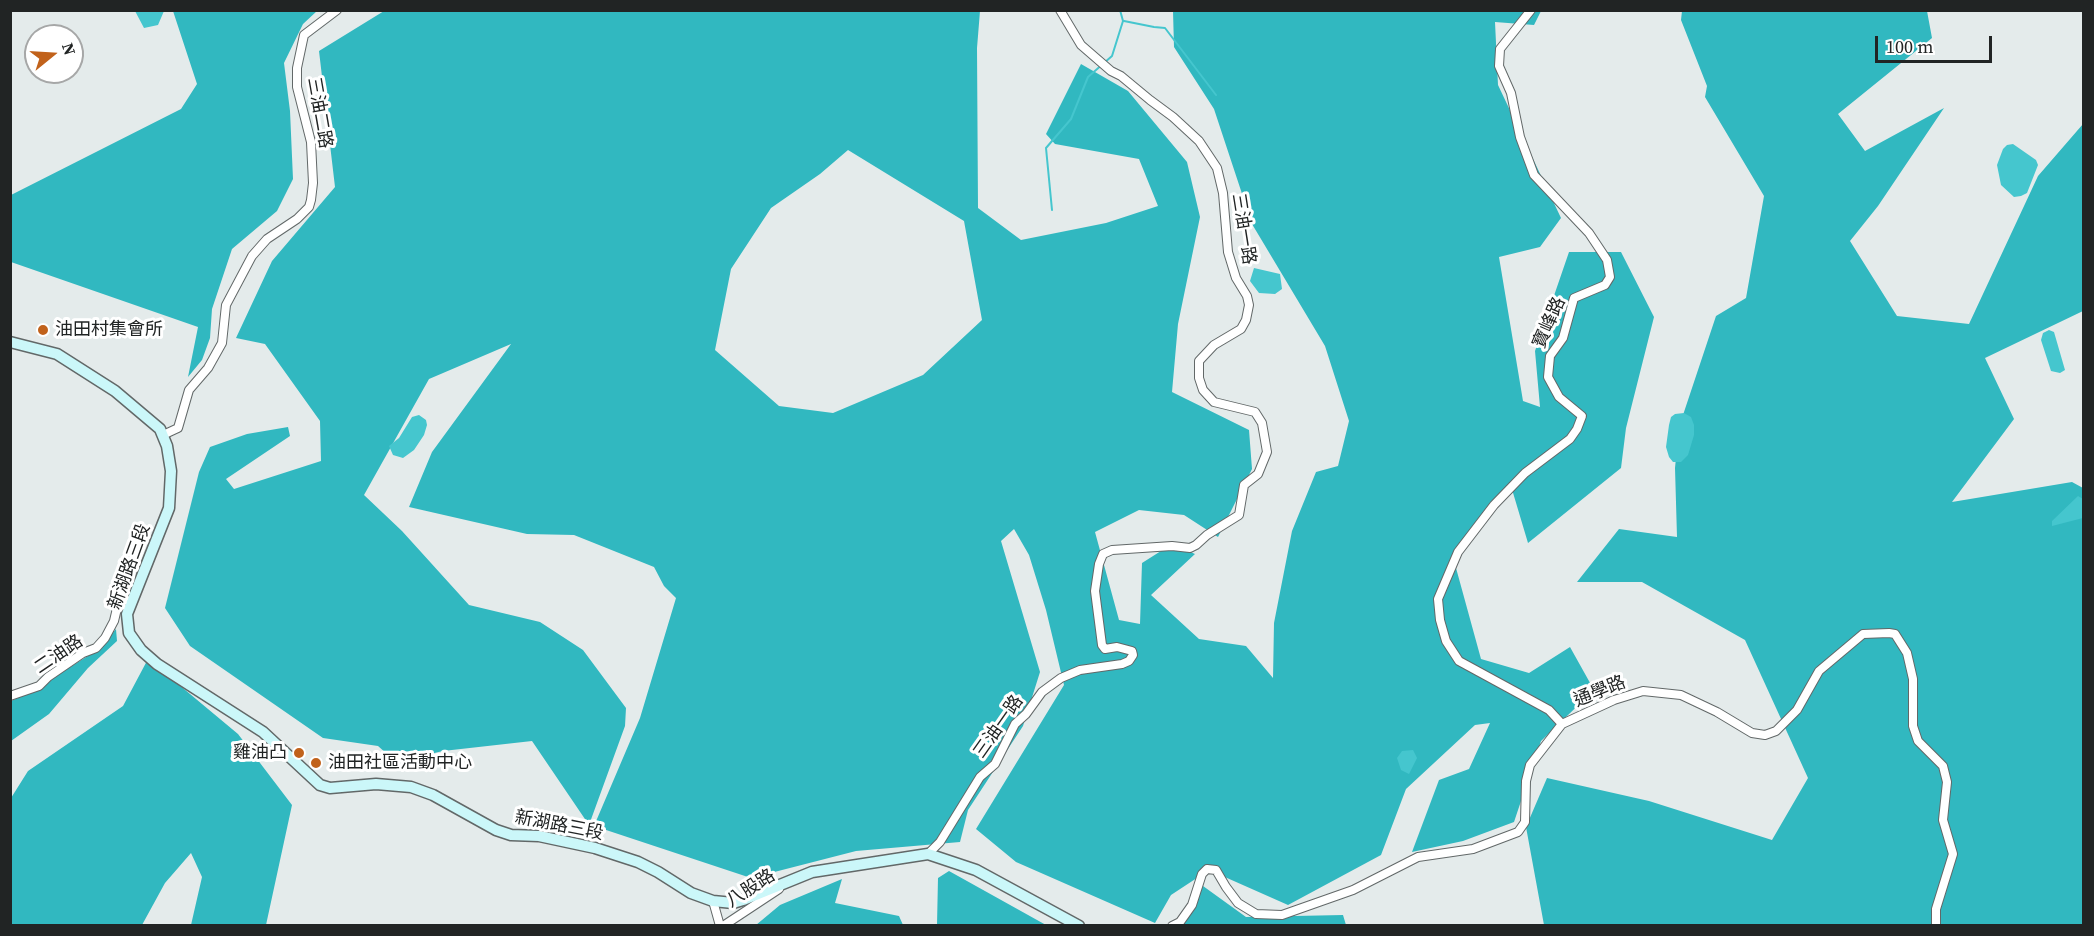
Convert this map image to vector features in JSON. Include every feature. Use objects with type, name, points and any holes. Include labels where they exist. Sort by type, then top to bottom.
[{"type":"street","name":"三油二路","points":[[163,435],[178,428],[189,390],[208,368],[222,342],[226,305],[252,256],[267,239],[297,219],[309,207],[313,183],[310,142],[297,87],[297,68],[304,35],[337,10]]},
{"type":"street","name":"三油一路","points":[[928,854],[948,830],[980,777],[995,764],[1016,724],[1042,692],[1061,678],[1080,670],[1122,664],[1129,661],[1133,655],[1132,651],[1117,647],[1105,649],[1102,645],[1095,591],[1103,554],[1112,550],[1172,546],[1190,548],[1196,545],[1207,535],[1239,515],[1244,484],[1258,474],[1267,452],[1262,423],[1255,412],[1214,402],[1203,390],[1199,378],[1199,361],[1214,345],[1241,329],[1246,320],[1249,305],[1247,296],[1236,278],[1228,252],[1223,193],[1217,168],[1199,141],[1173,117],[1121,76],[1111,71],[1081,45],[1060,10]]},
{"type":"street","name":"寶峰路","points":[[1531,10],[1500,49],[1499,66],[1511,93],[1520,137],[1534,175],[1589,233],[1607,260],[1610,277],[1605,285],[1574,298],[1563,338],[1550,356],[1548,378],[1559,397],[1582,416],[1577,429],[1570,439],[1525,473],[1494,506],[1458,552],[1438,599],[1440,620],[1446,641],[1459,661],[1549,710],[1562,724]]},
{"type":"street","points":[[10,342],[57,354],[116,391],[154,423],[163,435]]},
{"type":"street","name":"新湖路三段","points":[[163,435],[171,471],[169,508],[131,601],[127,614],[129,633],[141,650],[178,678],[263,732],[320,785],[330,788],[376,784],[411,787],[433,795],[496,830],[511,835],[539,836],[596,848],[638,862],[691,893],[713,902],[733,903],[812,872],[928,854],[976,870],[1079,926]]},
{"type":"street","name":"二油路","points":[[10,696],[39,686],[83,652],[96,648],[105,638],[114,621],[118,604],[123,600],[131,601]]},
{"type":"street","name":"通學路","points":[[1172,926],[1180,922],[1192,905],[1202,874],[1207,869],[1216,870],[1238,903],[1256,914],[1282,915],[1353,890],[1418,857],[1473,849],[1518,832],[1525,822],[1526,781],[1530,765],[1562,724],[1614,700],[1642,691],[1681,695],[1717,712],[1752,733],[1765,735],[1776,731],[1797,710],[1819,671],[1863,634],[1895,634],[1906,653],[1913,679],[1913,726],[1918,741],[1943,765],[1947,782],[1943,820],[1953,854],[1936,909],[1936,926]]},
{"type":"street","name":"八股路","points":[[713,902],[721,926],[795,879]]},
{"type":"shaded area","points":[[135,11],[164,11],[158,25],[144,28]]},
{"type":"shaded area","points":[[173,11],[317,11],[303,24],[284,63],[290,111],[293,179],[277,211],[232,249],[212,309],[210,338],[202,360],[188,377],[198,327],[11,262],[11,195],[181,109],[197,84]]},
{"type":"shaded area","points":[[384,11],[980,11],[977,48],[978,208],[1021,240],[1106,223],[1158,206],[1139,159],[1055,144],[1046,134],[1081,64],[1128,91],[1187,162],[1200,217],[1178,324],[1172,392],[1249,430],[1252,469],[1218,537],[1184,515],[1139,510],[1095,532],[1119,620],[1140,624],[1142,563],[1172,544],[1195,554],[1151,595],[1199,639],[1246,646],[1273,678],[1274,623],[1292,531],[1316,472],[1338,466],[1349,421],[1325,346],[1252,224],[1214,109],[1174,47],[1173,11],[1541,11],[1534,25],[1495,22],[1498,85],[1561,218],[1540,247],[1499,257],[1523,401],[1540,407],[1535,351],[1569,252],[1621,252],[1654,317],[1626,428],[1621,468],[1528,543],[1511,486],[1453,557],[1481,659],[1529,673],[1570,647],[1594,690],[1541,741],[1514,822],[1463,841],[1412,852],[1439,780],[1469,769],[1490,723],[1475,725],[1406,789],[1381,855],[1288,905],[1209,870],[1171,895],[1155,923],[1016,862],[976,829],[1064,685],[1046,610],[1029,555],[1014,529],[1001,541],[1040,672],[1023,726],[968,810],[960,842],[856,851],[751,878],[594,826],[640,718],[676,598],[664,586],[654,567],[574,535],[527,534],[409,507],[432,452],[511,344],[429,379],[364,495],[402,531],[469,605],[540,622],[583,650],[626,708],[625,726],[589,825],[532,741],[443,751],[396,762],[378,746],[323,738],[190,646],[165,608],[199,472],[210,447],[247,434],[288,427],[290,436],[226,479],[234,489],[321,461],[320,421],[265,344],[236,338],[272,261],[335,187],[319,51]],"holes":[[[848,150],[964,221],[982,320],[923,375],[833,413],[779,406],[715,350],[731,269],[771,208],[820,174]]]},
{"type":"shaded area","points":[[1682,11],[1927,11],[1932,38],[1838,114],[1865,151],[1944,108],[1878,206],[1850,241],[1897,316],[1969,324],[2038,176],[2083,124],[2083,311],[1985,358],[2014,419],[1952,502],[2072,482],[2083,488],[2083,925],[1544,925],[1526,827],[1547,778],[1649,801],[1772,840],[1808,778],[1745,640],[1642,582],[1577,582],[1619,529],[1677,537],[1675,468],[1679,427],[1716,316],[1746,298],[1764,196],[1705,97],[1707,86],[1681,20]]},
{"type":"shaded area","points":[[2013,144],[2036,160],[2038,165],[2027,193],[2014,197],[2001,185],[1997,165],[2003,149]]},
{"type":"shaded area","points":[[1254,268],[1280,274],[1282,289],[1275,294],[1259,293],[1250,281]]},
{"type":"shaded area","points":[[2049,330],[2054,332],[2065,370],[2060,373],[2051,371],[2041,340],[2043,333]]},
{"type":"shaded area","points":[[1684,413],[1691,417],[1694,435],[1688,455],[1681,462],[1673,462],[1666,447],[1669,425],[1671,417]]},
{"type":"shaded area","points":[[419,415],[426,420],[424,435],[414,450],[403,458],[393,455],[389,446],[399,438],[412,417]]},
{"type":"shaded area","points":[[2078,496],[2083,499],[2083,518],[2052,526],[2052,521]]},
{"type":"shaded area","points":[[116,629],[117,641],[88,668],[49,714],[11,741],[11,701],[27,694],[99,649]]},
{"type":"shaded area","points":[[148,659],[238,734],[292,805],[266,925],[191,925],[202,877],[191,853],[165,883],[142,925],[11,926],[11,798],[28,771],[123,706]]},
{"type":"shaded area","points":[[1413,750],[1417,758],[1409,774],[1401,770],[1397,758],[1402,751]]},
{"type":"shaded area","points":[[949,871],[1046,925],[937,925],[938,878]]},
{"type":"shaded area","points":[[842,879],[835,903],[899,916],[903,925],[756,925],[780,905]]},
{"type":"shaded area","points":[[1203,886],[1246,917],[1343,915],[1346,925],[1183,926]]},
{"type":"waterway","points":[[1052,210],[1046,148],[1071,119],[1088,77],[1112,56],[1123,21],[1120,10]]},
{"type":"waterway","points":[[1124,21],[1165,28],[1216,95]]},
{"type":"place","name":"油田村集會所","points":[[43,330]]},
{"type":"place","name":"雞油凸","points":[[299,753]]},
{"type":"place","name":"油田社區活動中心","points":[[316,763]]}]
